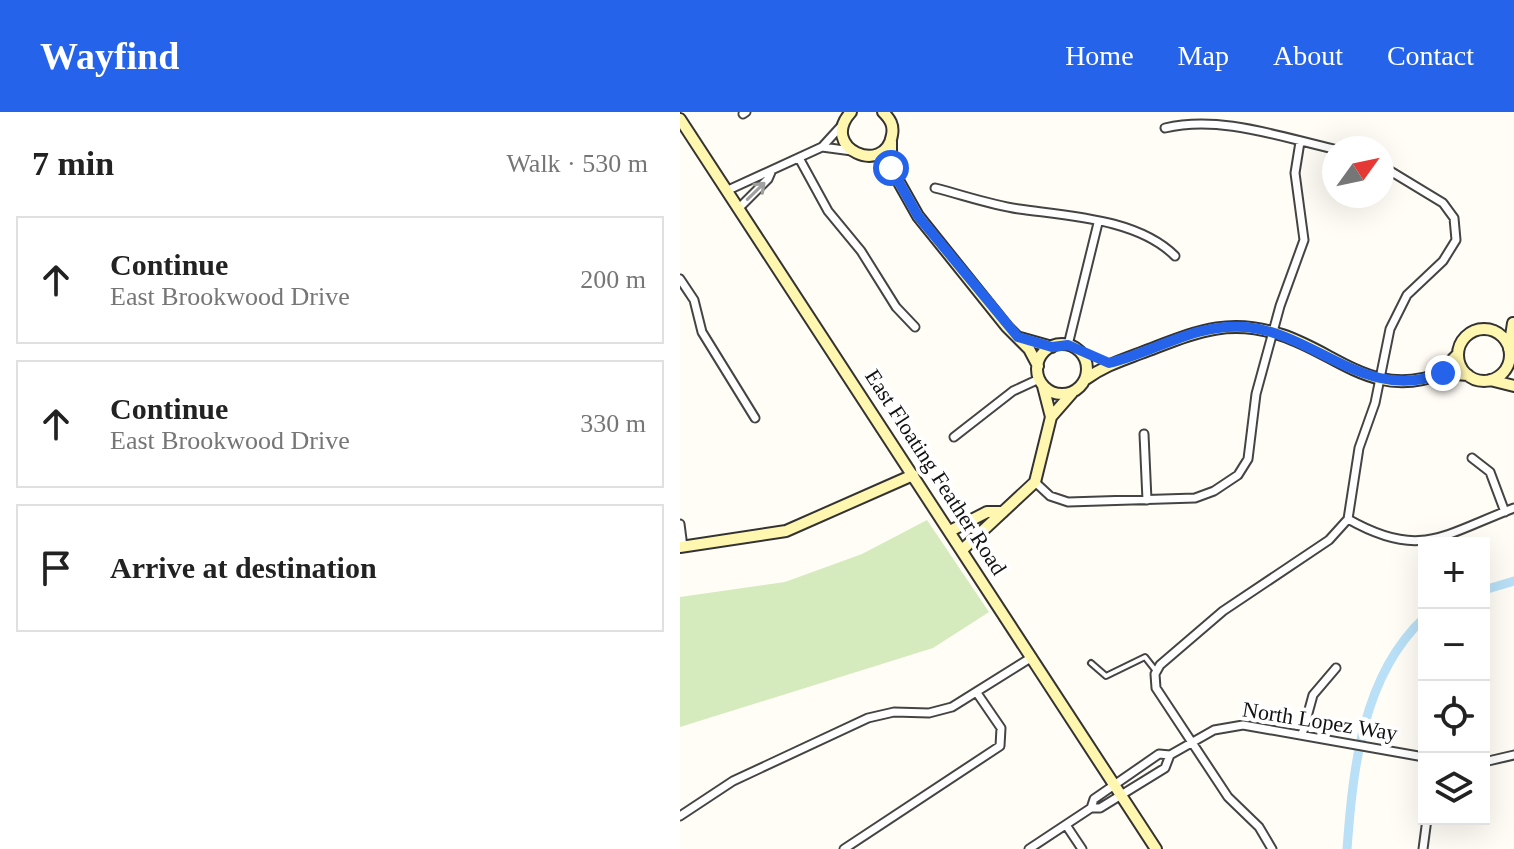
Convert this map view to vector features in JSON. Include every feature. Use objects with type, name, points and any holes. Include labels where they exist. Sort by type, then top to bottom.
[{"type":"street","points":[[883,112],[891,123],[891,168],[918,216],[1029,349],[1038,366],[1051,417]]},
{"type":"street","points":[[726,191],[822,147],[846,116]]},
{"type":"street","points":[[846,116],[844,140],[852,151]]},
{"type":"street","name":"East Floating Feather Road","points":[[680,119],[1156,849]]},
{"type":"street","points":[[1165,128],[1190,124],[1219,125],[1322,147]]},
{"type":"street","points":[[866,156],[881,152],[891,139]]},
{"type":"street","points":[[1035,482],[1050,496],[1068,502],[1205,496],[1244,467],[1250,449],[1256,394],[1304,240],[1295,173],[1300,142]]},
{"type":"street","points":[[822,147],[852,151],[891,168]]},
{"type":"street","points":[[799,158],[828,211],[861,251],[896,307],[915,327]]},
{"type":"street","points":[[738,209],[768,179],[771,172]]},
{"type":"street","points":[[1272,849],[1259,827],[1228,797],[1192,744],[1156,688],[1155,672],[1223,611],[1329,540],[1348,519],[1359,448],[1375,403],[1390,329],[1415,285],[1451,251],[1457,230],[1454,218],[1443,203],[1394,173]]},
{"type":"street","points":[[935,188],[1007,207],[1063,213],[1153,238],[1175,256]]},
{"type":"street","points":[[1068,345],[1098,223]]},
{"type":"street","points":[[680,279],[694,300],[702,332],[755,418]]},
{"type":"street","points":[[962,550],[1035,482],[1051,417],[1086,379],[1109,363],[1199,330],[1231,326],[1273,332],[1300,342],[1347,369],[1378,378],[1416,380],[1443,373],[1514,385],[1508,365],[1513,322],[1469,334],[1443,373]]},
{"type":"street","points":[[1492,330],[1499,334],[1509,349]]},
{"type":"street","points":[[1018,337],[1052,347]]},
{"type":"street","points":[[1038,366],[1045,351],[1068,345],[1109,363]]},
{"type":"street","points":[[1082,353],[1087,365],[1086,379]]},
{"type":"street","points":[[1458,354],[1468,375]]},
{"type":"street","points":[[1490,380],[1508,365]]},
{"type":"street","points":[[1041,382],[1056,394],[1072,393]]},
{"type":"street","points":[[954,437],[1013,391],[1041,382]]},
{"type":"street","points":[[1144,434],[1147,500]]},
{"type":"street","points":[[1472,458],[1490,472],[1505,512]]},
{"type":"street","points":[[680,524],[682,547],[786,531],[913,475]]},
{"type":"street","points":[[1348,519],[1386,539],[1410,543],[1434,539],[1514,508]]},
{"type":"street","points":[[950,531],[987,512],[1003,512]]},
{"type":"street","points":[[680,816],[733,781],[868,718],[894,712],[941,710],[977,693],[1032,657]]},
{"type":"street","points":[[1302,735],[1313,695],[1336,668]]},
{"type":"street","points":[[844,849],[1000,746],[1001,728],[977,693]]},
{"type":"street","name":"North Lopez Way","points":[[1170,755],[1165,768],[1100,808],[1091,808],[1094,799],[1159,754],[1170,755],[1230,725],[1418,756]]},
{"type":"street","points":[[1490,761],[1514,755]]},
{"type":"street","points":[[1029,849],[1091,808]]},
{"type":"street","points":[[1066,825],[1082,849]]},
{"type":"street","points":[[1423,849],[1426,825]]},
{"type":"lane","points":[[1091,663],[1106,676],[1145,657],[1155,672]]},
{"type":"green space","points":[[927,520],[989,612],[933,648],[680,727],[680,597],[785,582],[862,554]]},
{"type":"waterway","points":[[1490,588],[1514,581]]},
{"type":"waterway","points":[[1347,849],[1353,787],[1364,725],[1387,667],[1403,641],[1418,625]]},
{"type":"route","points":[[891,168],[918,216],[1018,337],[1052,347],[1068,345],[1109,363],[1145,352],[1178,336],[1231,326],[1286,336],[1347,369],[1378,378],[1416,380],[1443,373]]}]
